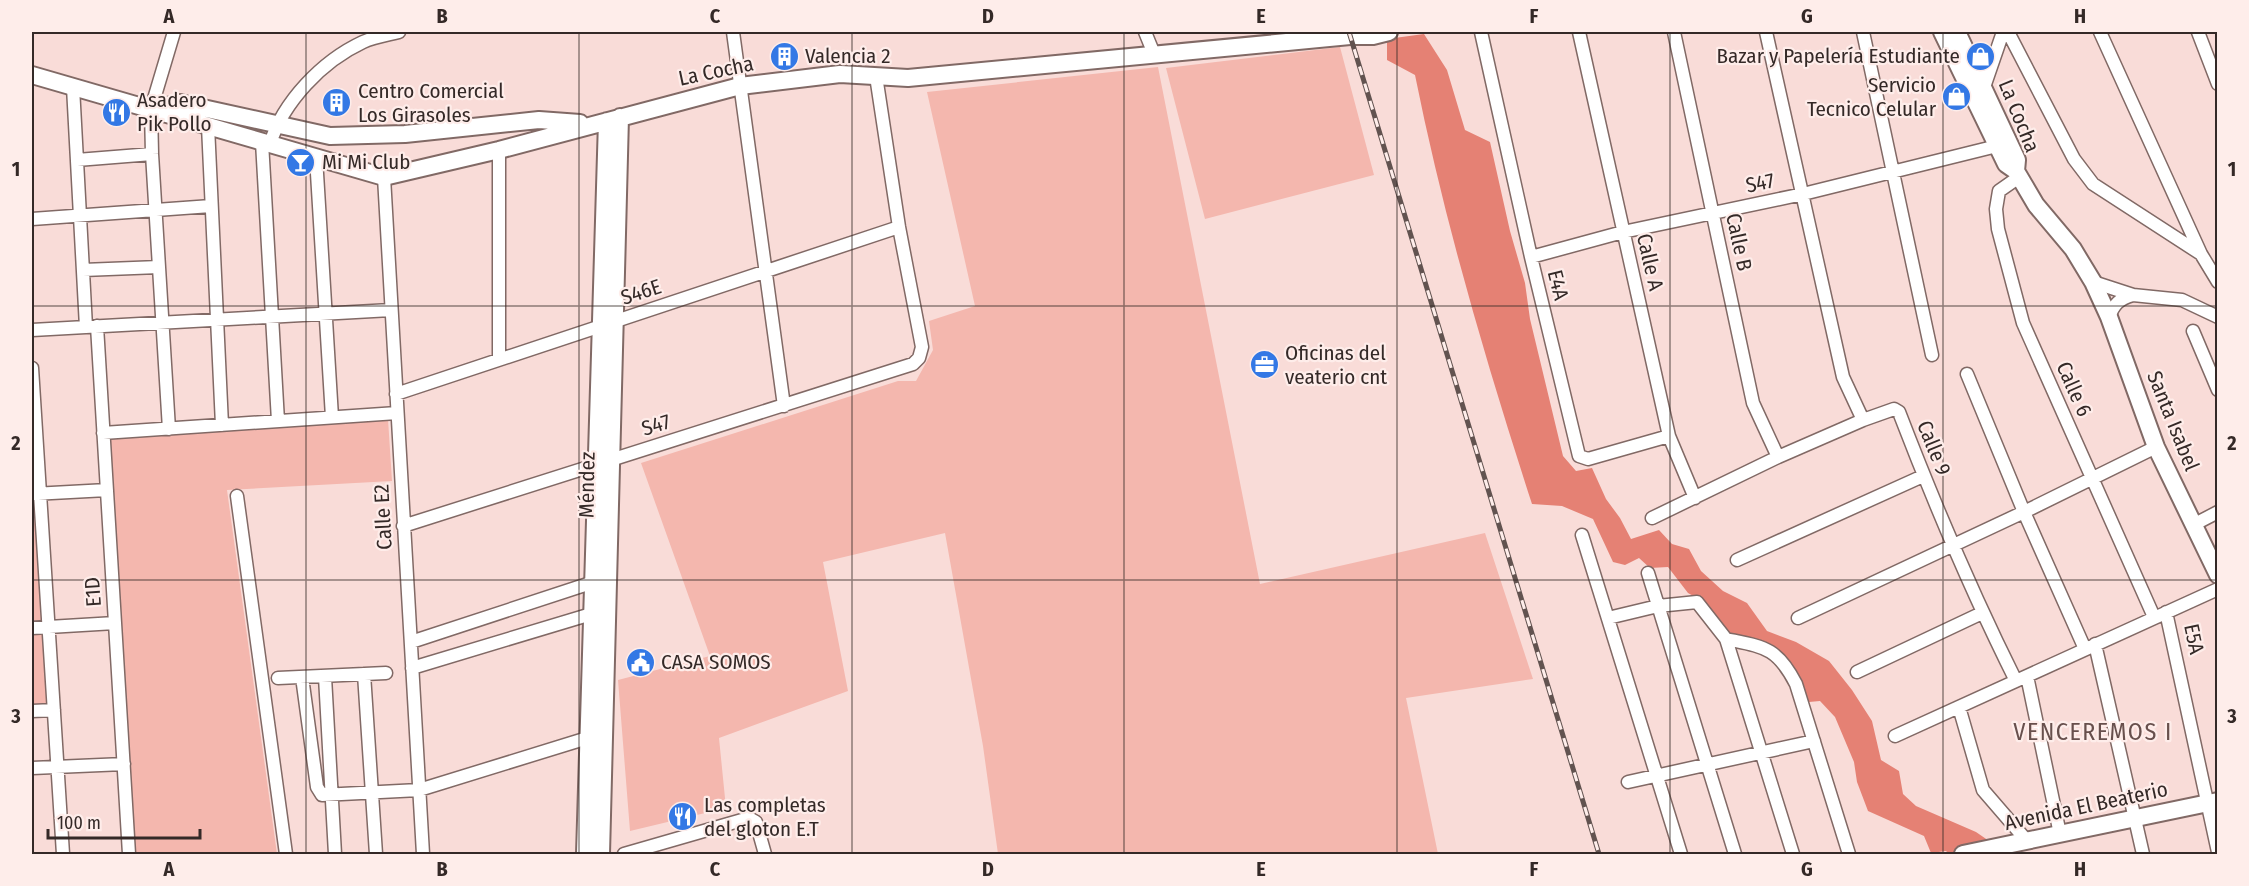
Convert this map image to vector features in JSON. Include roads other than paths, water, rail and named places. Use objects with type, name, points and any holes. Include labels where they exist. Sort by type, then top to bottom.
[{"type":"street","points":[[169,429],[152,154],[152,110],[174,32]]},
{"type":"street","points":[[278,421],[266,143],[304,86],[333,61],[363,42],[399,32]]},
{"type":"street","points":[[733,32],[784,406]]},
{"type":"street","points":[[1145,32],[1154,54]]},
{"type":"street","name":"E4A","points":[[1481,32],[1531,257],[1579,456],[1588,459],[1669,436]]},
{"type":"street","name":"Calle A","points":[[1579,32],[1669,436],[1695,498]]},
{"type":"street","name":"Calle B","points":[[1674,32],[1753,403],[1778,457]]},
{"type":"street","points":[[1766,32],[1843,377],[1863,420]]},
{"type":"street","points":[[1863,32],[1932,355]]},
{"type":"street","name":"La Cocha","points":[[1942,32],[2006,164],[2017,174]]},
{"type":"street","name":"La Cocha","points":[[1957,32],[2017,160],[2017,174]]},
{"type":"street","points":[[1978,106],[2006,32]]},
{"type":"street","points":[[2006,32],[2074,159],[2093,183],[2201,254]]},
{"type":"street","points":[[2100,32],[2201,254],[2217,282]]},
{"type":"street","points":[[2198,32],[2217,84]]},
{"type":"street","name":"La Cocha","points":[[32,75],[384,177],[499,150],[740,86],[840,74],[908,78],[1386,33]]},
{"type":"street","points":[[876,76],[899,227]]},
{"type":"street","name":"E1D","points":[[73,87],[83,270],[103,433],[129,855]]},
{"type":"street","name":"La Cocha","points":[[152,110],[180,103],[330,136],[405,135],[539,120],[607,121]]},
{"type":"street","name":"Méndez","points":[[601,855],[596,736],[607,324],[607,121]]},
{"type":"street","points":[[208,126],[222,425]]},
{"type":"street","name":"S47","points":[[1531,257],[1623,232],[1803,194],[1997,146]]},
{"type":"street","points":[[499,150],[500,360]]},
{"type":"street","points":[[77,160],[152,154]]},
{"type":"street","points":[[316,157],[332,417]]},
{"type":"street","points":[[2017,174],[2036,205],[2073,249],[2093,282],[2133,295],[2182,300],[2217,317]]},
{"type":"street","name":"Calle 6","points":[[2017,174],[1999,191],[1996,208],[1998,229],[2023,323],[2093,479],[2160,615]]},
{"type":"street","name":"Calle E2","points":[[384,177],[423,855]]},
{"type":"street","points":[[32,219],[211,206]]},
{"type":"street","name":"S47","points":[[403,526],[913,364],[919,358],[922,347],[899,227]]},
{"type":"street","name":"S46E","points":[[396,394],[899,227]]},
{"type":"street","points":[[83,270],[159,267]]},
{"type":"street","name":"Santa Isabel","points":[[2093,282],[2109,317],[2156,447],[2217,575]]},
{"type":"street","points":[[2109,317],[2114,305],[2121,298],[2133,295]]},
{"type":"street","points":[[32,330],[391,310]]},
{"type":"street","points":[[2193,331],[2217,390]]},
{"type":"street","points":[[32,368],[36,493],[48,627],[63,855]]},
{"type":"street","points":[[1967,374],[2024,512],[2090,646],[2143,855]]},
{"type":"street","name":"Calle 9","points":[[1652,518],[1778,457],[1863,420],[1887,410],[1894,409],[1899,412],[1923,476],[1982,613],[2021,678],[2060,834]]},
{"type":"street","points":[[103,433],[397,413]]},
{"type":"street","points":[[1798,618],[2156,447]]},
{"type":"street","points":[[1737,561],[1923,476]]},
{"type":"street","points":[[36,493],[107,490]]},
{"type":"street","points":[[237,496],[286,855]]},
{"type":"street","points":[[2193,525],[2217,512]]},
{"type":"street","points":[[1582,535],[1681,855]]},
{"type":"street","points":[[1648,573],[1735,855]]},
{"type":"street","points":[[411,642],[601,580]]},
{"type":"street","points":[[1894,736],[2217,589]]},
{"type":"street","points":[[1608,618],[1658,606],[1697,602],[1726,639],[1793,855]]},
{"type":"street","points":[[412,668],[599,612]]},
{"type":"street","points":[[1857,672],[1982,613]]},
{"type":"street","name":"E5A","points":[[2160,615],[2212,802],[2217,852]]},
{"type":"street","points":[[32,627],[115,622]]},
{"type":"street","points":[[1726,639],[1763,647],[1787,665],[1796,684],[1849,855]]},
{"type":"street","points":[[278,678],[387,673]]},
{"type":"street","points":[[364,674],[376,855]]},
{"type":"street","points":[[302,677],[317,787],[322,795],[419,790],[596,736]]},
{"type":"street","points":[[325,677],[335,855]]},
{"type":"street","points":[[1959,707],[1983,790],[2027,841]]},
{"type":"street","points":[[32,711],[54,710]]},
{"type":"street","name":"Méndez","points":[[585,855],[596,736]]},
{"type":"street","points":[[1628,782],[1814,741]]},
{"type":"street","points":[[32,768],[124,764]]},
{"type":"street","name":"Avenida El Beaterio","points":[[1963,855],[2212,802]]},
{"type":"street","points":[[624,855],[749,818],[754,819],[765,855]]},
{"type":"railway","points":[[1349,32],[1599,854]]},
{"type":"place","name":"Valencia 2","points":[[784,56]]},
{"type":"place","name":"Bazar y Papelería Estudiante","points":[[1981,56]]},
{"type":"place","name":"Servicio Tecnico Celular","points":[[1957,97]]},
{"type":"place","name":"Centro Comercial Los Girasoles","points":[[337,103]]},
{"type":"place","name":"Asadero Pik Pollo","points":[[116,112]]},
{"type":"place","name":"Mi Mi Club","points":[[301,162]]},
{"type":"place","name":"Oficinas del veaterio cnt","points":[[1264,365]]},
{"type":"place","name":"CASA SOMOS","points":[[640,662]]},
{"type":"place","name":"Las completas del gloton E.T","points":[[683,817]]},
{"type":"district","name":"VENCEREMOS I","points":[[2093,732]]}]
